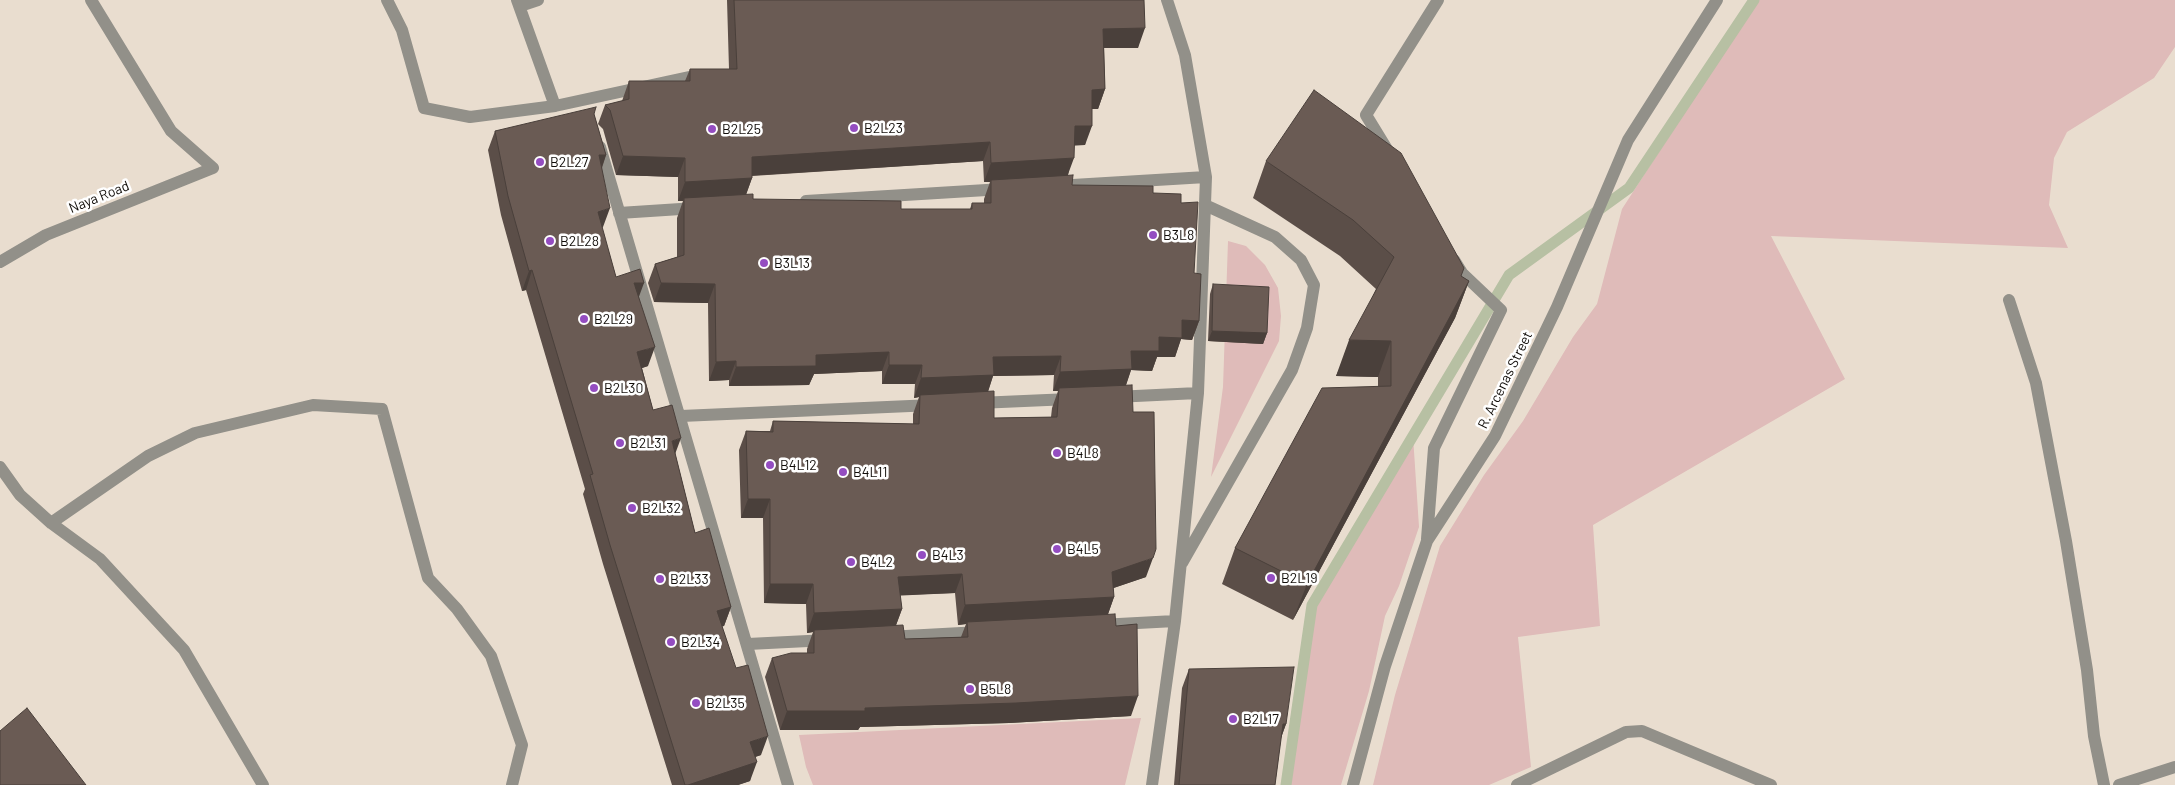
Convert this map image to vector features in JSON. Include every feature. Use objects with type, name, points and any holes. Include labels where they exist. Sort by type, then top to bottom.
[{"type":"street","name":"Naya Road","points":[[0,262],[46,235],[214,168],[171,131],[91,0]]},
{"type":"street","points":[[387,0],[402,30],[424,108],[470,117],[554,106],[688,77]]},
{"type":"street","points":[[538,0],[518,3],[554,106]]},
{"type":"street","points":[[1152,785],[1174,621],[1198,393],[1206,177],[1185,54],[1167,0]]},
{"type":"street","points":[[1396,165],[1366,116],[1438,0]]},
{"type":"street","name":"R. Arcenas Street","points":[[1353,785],[1385,666],[1427,541],[1495,436],[1557,307],[1617,170],[1628,140],[1717,0]]},
{"type":"street","points":[[595,131],[748,644],[788,785]]},
{"type":"street","points":[[1047,186],[1206,177]]},
{"type":"street","points":[[788,202],[1017,188]]},
{"type":"street","points":[[1180,568],[1292,370],[1308,328],[1314,284],[1301,260],[1275,237],[1205,205]]},
{"type":"street","points":[[619,213],[709,207]]},
{"type":"street","points":[[1427,541],[1434,448],[1501,310],[1462,273],[1447,248]]},
{"type":"street","points":[[2009,300],[2040,402],[2066,541],[2087,670],[2094,736],[2104,785]]},
{"type":"street","points":[[1098,397],[1198,393]]},
{"type":"street","points":[[969,403],[1078,398]]},
{"type":"street","points":[[680,416],[949,404]]},
{"type":"street","points":[[51,523],[148,456],[195,433],[314,405],[382,409],[428,578],[457,609],[491,656],[522,745],[512,785]]},
{"type":"street","points":[[0,467],[20,495],[51,523],[100,559],[184,650],[263,785]]},
{"type":"street","points":[[1085,626],[1174,621]]},
{"type":"street","points":[[877,637],[996,631]]},
{"type":"street","points":[[748,644],[837,639]]},
{"type":"street","points":[[1517,785],[1626,732],[1642,731],[1771,785]]},
{"type":"street","points":[[2120,785],[2175,767]]},
{"type":"shaded area","points":[[1757,0],[2175,0],[2175,47],[2154,78],[2067,132],[2054,158],[2049,205],[2068,248],[1771,236],[1845,379],[1593,525],[1600,626],[1518,637],[1531,767],[1489,785],[1373,785],[1395,695],[1440,546],[1484,475],[1523,421],[1573,337],[1597,304],[1622,209]]},
{"type":"shaded area","points":[[1228,241],[1246,246],[1265,265],[1278,288],[1281,316],[1279,341],[1211,477],[1223,387]]},
{"type":"shaded area","points":[[1413,436],[1419,527],[1399,586],[1385,616],[1369,691],[1341,785],[1286,785],[1312,605]]},
{"type":"shaded area","points":[[1141,718],[1125,785],[813,785],[806,767],[799,735]]},
{"type":"building","points":[[734,0],[1144,0],[1145,28],[1103,29],[1105,89],[1092,90],[1092,126],[1075,126],[1074,158],[991,163],[990,142],[752,157],[752,178],[685,182],[685,158],[623,156],[610,110],[605,105],[629,99],[629,81],[690,81],[690,69],[737,69]]},
{"type":"building","points":[[1314,90],[1401,153],[1464,268],[1461,276],[1469,281],[1307,584],[1235,548],[1322,388],[1391,386],[1391,341],[1349,340],[1394,257],[1353,220],[1266,161]]},
{"type":"building","points":[[596,107],[594,114],[606,155],[599,155],[610,208],[598,212],[616,277],[640,269],[644,283],[634,283],[655,347],[637,352],[653,410],[672,405],[681,438],[672,441],[695,533],[709,528],[731,607],[717,611],[736,668],[748,665],[768,736],[750,742],[757,762],[688,785],[685,785],[610,545],[590,475],[593,474],[532,270],[529,271],[508,196],[495,131]]},
{"type":"building","points":[[1073,175],[1072,185],[1153,186],[1153,193],[1181,194],[1181,203],[1198,202],[1194,273],[1201,274],[1199,321],[1182,320],[1182,338],[1159,337],[1159,351],[1131,351],[1132,369],[1060,372],[1061,356],[993,357],[994,375],[921,378],[922,365],[889,365],[889,352],[816,355],[816,366],[736,367],[736,361],[716,362],[715,284],[661,283],[655,264],[684,255],[684,198],[753,194],[753,199],[901,201],[901,209],[972,209],[972,203],[991,203],[991,180]]},
{"type":"building","points":[[1213,284],[1269,287],[1267,333],[1212,331]]},
{"type":"building","points":[[1132,385],[1133,412],[1154,412],[1156,549],[1153,558],[1112,572],[1114,597],[965,605],[962,574],[898,577],[902,609],[814,613],[813,584],[770,584],[770,499],[748,499],[746,431],[773,432],[773,421],[919,424],[920,395],[994,391],[994,418],[1057,417],[1059,388]]},
{"type":"building","points":[[1115,614],[1116,626],[1137,624],[1138,696],[1016,703],[865,708],[865,711],[787,711],[772,658],[791,653],[814,653],[814,630],[903,625],[905,639],[968,637],[967,622]]},
{"type":"building","points":[[1294,667],[1286,724],[1283,724],[1275,785],[1179,785],[1189,669]]},
{"type":"building","points":[[27,708],[86,785],[0,785],[0,731]]},
{"type":"waterway","points":[[1286,785],[1312,605],[1509,275],[1629,188],[1754,0]]},
{"type":"place","name":"B2L23","points":[[854,128]]},
{"type":"place","name":"B2L25","points":[[712,129]]},
{"type":"place","name":"B2L27","points":[[540,162]]},
{"type":"place","name":"B3L8","points":[[1153,235]]},
{"type":"place","name":"B2L28","points":[[550,241]]},
{"type":"place","name":"B3L13","points":[[764,263]]},
{"type":"place","name":"B2L29","points":[[584,319]]},
{"type":"place","name":"B2L30","points":[[594,388]]},
{"type":"place","name":"B2L31","points":[[620,443]]},
{"type":"place","name":"B4L8","points":[[1057,453]]},
{"type":"place","name":"B4L12","points":[[770,465]]},
{"type":"place","name":"B4L11","points":[[843,472]]},
{"type":"place","name":"B2L32","points":[[632,508]]},
{"type":"place","name":"B4L5","points":[[1057,549]]},
{"type":"place","name":"B4L3","points":[[922,555]]},
{"type":"place","name":"B4L2","points":[[851,562]]},
{"type":"place","name":"B2L19","points":[[1271,578]]},
{"type":"place","name":"B2L33","points":[[660,579]]},
{"type":"place","name":"B2L34","points":[[671,642]]},
{"type":"place","name":"B5L8","points":[[970,689]]},
{"type":"place","name":"B2L35","points":[[696,703]]},
{"type":"place","name":"B2L17","points":[[1233,719]]}]
